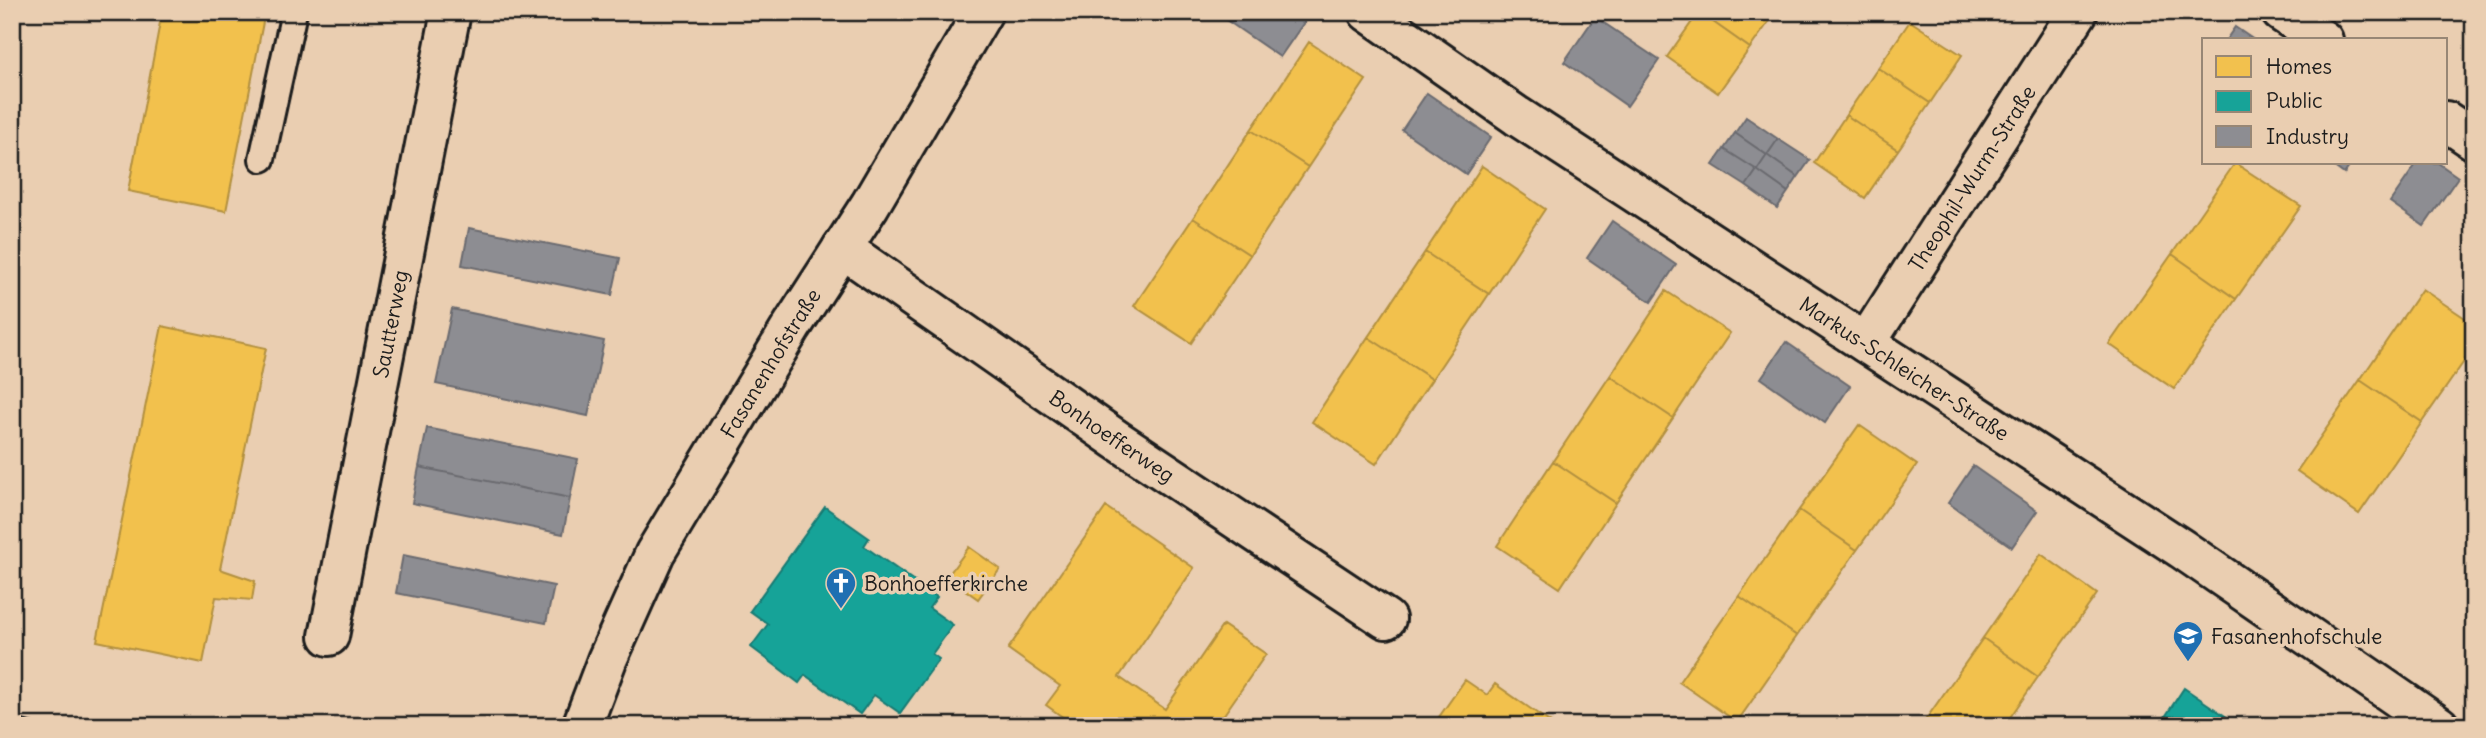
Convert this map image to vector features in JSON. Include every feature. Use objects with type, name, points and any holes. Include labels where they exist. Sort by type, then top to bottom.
[{"type":"street","name":"Sautterweg","points":[[329,636],[452,12]]},
{"type":"street","name":"Fasanenhofstraße","points":[[582,726],[607,660],[655,553],[752,391],[870,205],[982,12]]},
{"type":"street","name":"Markus-Schleicher-Straße","points":[[1368,12],[1517,116],[2171,543],[2439,726]]},
{"type":"street","name":"Theophil-Wurm-Straße","points":[[1866,343],[2078,12]]},
{"type":"street","points":[[2281,12],[2320,38]]},
{"type":"street","points":[[2448,122],[2474,140]]},
{"type":"street","name":"Bonhoefferweg","points":[[842,248],[1117,440],[1386,619]]},
{"type":"lane","points":[[262,159],[295,12]]},
{"type":"building: Homes","points":[[162,12],[265,12],[226,211],[128,191]]},
{"type":"building: Homes","points":[[1699,12],[1750,48],[1718,93],[1667,57]]},
{"type":"building: Homes","points":[[1699,12],[1776,12],[1750,48]]},
{"type":"building: Homes","points":[[1910,21],[1962,55],[1930,103],[1878,68]]},
{"type":"building: Homes","points":[[1309,42],[1366,80],[1308,167],[1251,130]]},
{"type":"building: Homes","points":[[1878,68],[1930,103],[1898,150],[1846,115]]},
{"type":"building: Homes","points":[[1846,115],[1898,150],[1865,198],[1814,163]]},
{"type":"building: Homes","points":[[1251,130],[1308,167],[1250,255],[1193,218]]},
{"type":"building: Homes","points":[[2234,164],[2301,206],[2236,299],[2172,254]]},
{"type":"building: Homes","points":[[1482,166],[1545,209],[1489,294],[1425,252]]},
{"type":"building: Homes","points":[[1193,218],[1250,255],[1191,343],[1134,306]]},
{"type":"building: Homes","points":[[1425,252],[1489,294],[1432,379],[1368,337]]},
{"type":"building: Homes","points":[[2172,254],[2236,299],[2174,389],[2109,344]]},
{"type":"building: Homes","points":[[2422,289],[2474,324],[2474,347],[2422,422],[2360,380]]},
{"type":"building: Homes","points":[[1666,291],[1730,333],[1673,418],[1610,376]]},
{"type":"building: Homes","points":[[162,326],[266,348],[220,569],[255,581],[252,600],[216,597],[203,663],[97,641]]},
{"type":"building: Homes","points":[[1368,337],[1432,379],[1376,464],[1312,422]]},
{"type":"building: Homes","points":[[1610,376],[1673,418],[1616,503],[1553,461]]},
{"type":"building: Homes","points":[[2360,380],[2422,422],[2359,514],[2297,471]]},
{"type":"building: Homes","points":[[1859,425],[1917,465],[1857,550],[1799,510]]},
{"type":"building: Homes","points":[[1553,461],[1616,503],[1560,588],[1497,546]]},
{"type":"building: Homes","points":[[1106,507],[1194,568],[1119,677],[1165,709],[1223,625],[1266,654],[1216,726],[1075,726],[1046,705],[1060,686],[1008,649]]},
{"type":"building: Homes","points":[[1799,510],[1857,550],[1797,636],[1739,596]]},
{"type":"building: Homes","points":[[969,547],[1000,569],[978,599],[947,577]]},
{"type":"building: Homes","points":[[2041,554],[2097,594],[2038,677],[1983,638]]},
{"type":"building: Homes","points":[[1739,596],[1797,636],[1737,722],[1679,682]]},
{"type":"building: Homes","points":[[1983,638],[2038,677],[2004,726],[1930,726],[1924,722]]},
{"type":"building: Homes","points":[[1465,680],[1487,695],[1495,684],[1551,723],[1549,726],[1452,726],[1439,717]]},
{"type":"building: Public","name":"Bonhoefferkirche","points":[[825,507],[869,538],[864,546],[937,597],[929,608],[953,625],[932,654],[939,659],[900,713],[874,695],[860,714],[805,675],[799,683],[751,647],[768,624],[750,611]]},
{"type":"building: Public","points":[[2184,688],[2240,726],[2159,726]]},
{"type":"building: Industry","points":[[1293,12],[1305,21],[1280,57],[1216,13]]},
{"type":"building: Industry","points":[[1595,17],[1659,60],[1627,106],[1564,62]]},
{"type":"building: Industry","points":[[2235,27],[2251,38],[2227,38]]},
{"type":"building: Industry","points":[[1427,93],[1491,137],[1466,174],[1402,130]]},
{"type":"building: Industry","points":[[1746,117],[1778,139],[1767,155],[1735,133]]},
{"type":"building: Industry","points":[[1735,133],[1767,155],[1757,170],[1724,149]]},
{"type":"building: Industry","points":[[1778,139],[1810,160],[1798,177],[1767,155]]},
{"type":"building: Industry","points":[[1724,149],[1757,170],[1746,186],[1713,165]]},
{"type":"building: Industry","points":[[1767,155],[1798,177],[1788,192],[1757,170]]},
{"type":"building: Industry","points":[[2330,164],[2351,164],[2344,174]]},
{"type":"building: Industry","points":[[2416,164],[2439,164],[2458,177],[2424,226],[2390,202]]},
{"type":"building: Industry","points":[[1757,170],[1788,192],[1777,208],[1746,186]]},
{"type":"building: Industry","points":[[1612,221],[1676,265],[1651,302],[1587,258]]},
{"type":"building: Industry","points":[[469,228],[620,258],[612,295],[462,265]]},
{"type":"building: Industry","points":[[452,309],[604,341],[588,416],[436,384]]},
{"type":"building: Industry","points":[[1786,342],[1850,386],[1825,423],[1761,378]]},
{"type":"building: Industry","points":[[427,428],[578,459],[570,498],[419,467]]},
{"type":"building: Industry","points":[[1973,466],[2037,511],[2012,547],[1948,503]]},
{"type":"building: Industry","points":[[419,467],[570,498],[563,534],[412,503]]},
{"type":"building: Industry","points":[[403,555],[554,586],[546,623],[396,593]]},
{"type":"tram line","points":[[12,717],[44,726]]},
{"type":"place","name":"Bonhoefferkirche","points":[[841,610]]},
{"type":"place","name":"Fasanenhofschule","points":[[2188,663]]}]
